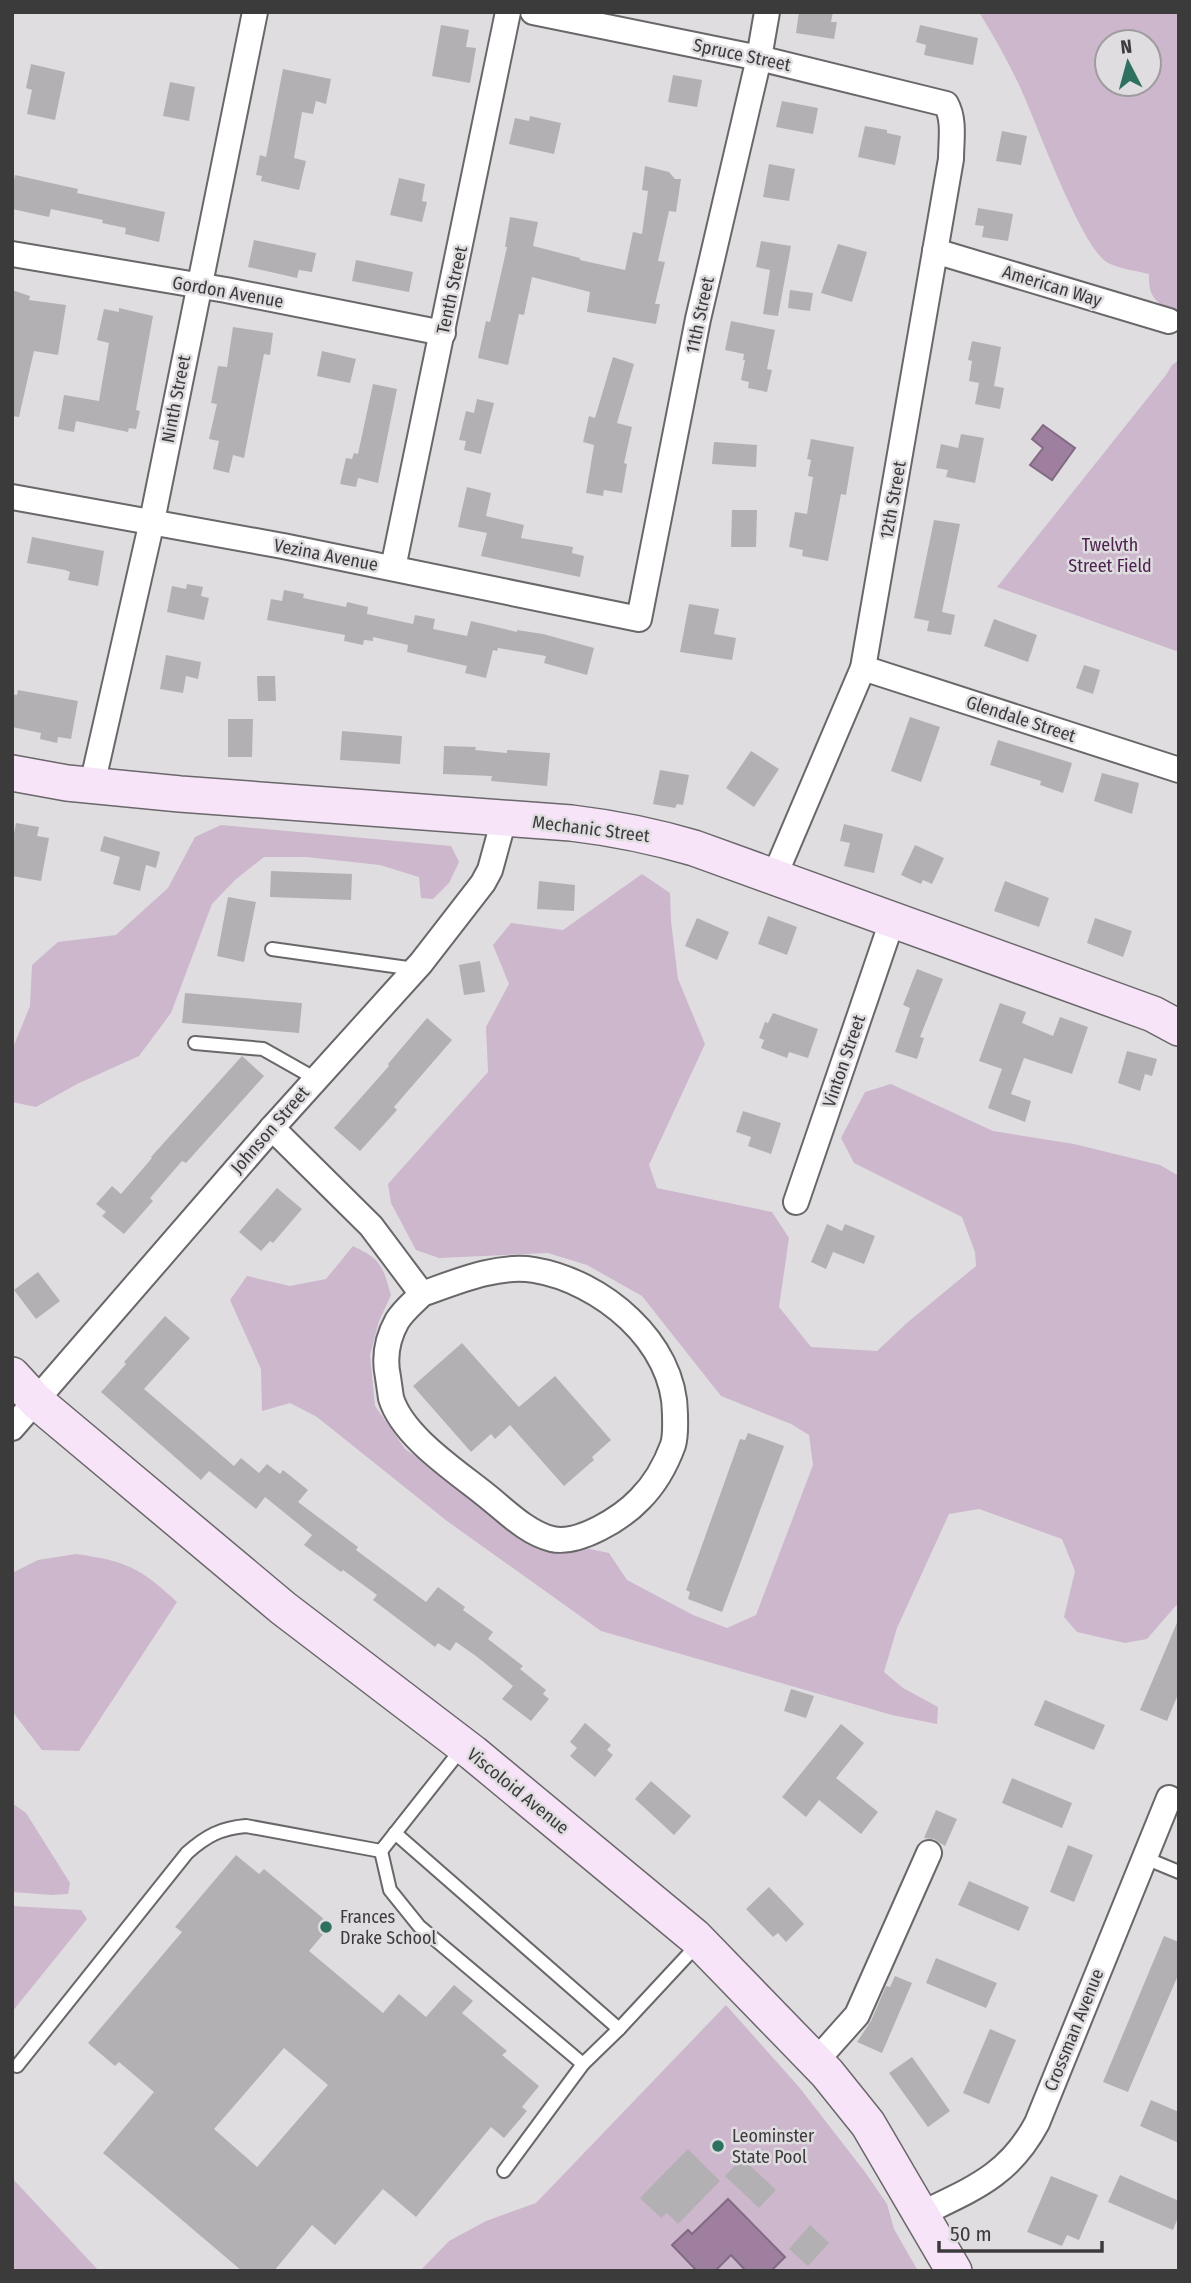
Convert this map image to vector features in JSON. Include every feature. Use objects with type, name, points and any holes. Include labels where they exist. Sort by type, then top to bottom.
[{"type":"main road","name":"Mechanic Street","points":[[12,773],[42,780],[92,785],[622,829],[694,848],[1170,1020]]},
{"type":"main road","name":"Viscoloid Avenue","points":[[12,1375],[36,1401],[283,1608],[464,1746],[700,1942],[816,2061],[868,2124],[954,2271]]},
{"type":"street","name":"Ninth Street","points":[[92,785],[152,521],[255,12]]},
{"type":"street","name":"Tenth Street","points":[[393,568],[508,12]]},
{"type":"street","name":"Spruce Street","points":[[533,12],[759,58],[946,104],[947,107]]},
{"type":"street","name":"11th Street","points":[[639,619],[698,319],[759,58],[767,12]]},
{"type":"street","name":"12th Street","points":[[774,877],[863,668],[951,159],[952,127],[947,107]]},
{"type":"street","name":"American Way","points":[[935,251],[1174,324]]},
{"type":"street","name":"Gordon Avenue","points":[[12,254],[226,290],[443,333]]},
{"type":"street","name":"Vezina Avenue","points":[[12,496],[393,568],[639,619]]},
{"type":"street","name":"Glendale Street","points":[[863,668],[1179,770]]},
{"type":"street","name":"Johnson Street","points":[[12,1428],[272,1128],[415,969],[483,883],[490,870],[504,819]]},
{"type":"street","name":"Vinton Street","points":[[796,1202],[892,921]]},
{"type":"street","points":[[272,1128],[371,1226],[422,1294]]},
{"type":"street","points":[[533,1269],[565,1278],[601,1296],[633,1322],[655,1350],[669,1375],[675,1405],[675,1437],[667,1463],[640,1499],[611,1522],[578,1538],[553,1539],[534,1532],[443,1461],[409,1428],[392,1400],[386,1366],[388,1340],[398,1319],[422,1294],[500,1271],[533,1269]]},
{"type":"street","name":"Crossman Avenue","points":[[921,2214],[986,2182],[1012,2160],[1027,2140],[1037,2123],[1145,1858],[1174,1800]]},
{"type":"street","points":[[816,2061],[857,2015],[929,1853]]},
{"type":"lane","points":[[272,949],[415,969]]},
{"type":"lane","points":[[195,1043],[263,1049],[316,1079]]},
{"type":"lane","points":[[464,1746],[381,1852],[390,1890],[419,1926],[583,2064]]},
{"type":"lane","points":[[17,2066],[187,1853],[204,1838],[226,1828],[246,1826],[381,1852]]},
{"type":"lane","points":[[395,1833],[619,2029]]},
{"type":"lane","points":[[1145,1858],[1179,1872]]},
{"type":"lane","points":[[505,2171],[583,2064],[700,1942]]},
{"type":"green space","points":[[979,12],[1179,12],[1179,314],[1156,300],[1150,290],[1149,274],[1108,263],[1097,253],[1073,210],[1006,58]]},
{"type":"green space","name":"Twelvth Street Field","points":[[1179,360],[1179,652],[997,587],[1172,365]]},
{"type":"green space","points":[[221,825],[451,846],[459,862],[449,883],[433,899],[421,898],[419,877],[380,865],[306,857],[264,857],[235,880],[212,904],[171,1013],[139,1056],[77,1084],[36,1107],[12,1102],[12,1050],[30,1006],[32,965],[58,942],[116,935],[168,888],[195,837]]},
{"type":"green space","points":[[642,874],[670,893],[678,979],[705,1044],[649,1165],[657,1188],[772,1212],[789,1238],[779,1307],[811,1347],[877,1351],[976,1266],[975,1252],[962,1217],[854,1163],[841,1138],[865,1092],[891,1084],[993,1131],[1074,1144],[1160,1165],[1179,1176],[1179,1602],[1147,1639],[1125,1643],[1077,1632],[1064,1617],[1075,1571],[1062,1539],[979,1509],[949,1514],[897,1628],[884,1672],[903,1688],[938,1707],[937,1724],[892,1715],[601,1631],[447,1521],[317,1417],[290,1403],[262,1411],[261,1369],[230,1300],[247,1276],[290,1286],[326,1279],[353,1246],[380,1264],[391,1295],[379,1321],[370,1355],[375,1406],[405,1449],[561,1551],[590,1549],[609,1553],[627,1580],[693,1615],[727,1628],[756,1615],[813,1465],[809,1435],[791,1424],[721,1396],[642,1296],[587,1265],[548,1253],[439,1258],[416,1250],[391,1203],[388,1184],[488,1072],[486,1027],[509,984],[493,945],[511,923],[563,930]]},
{"type":"green space","points":[[76,1554],[120,1563],[142,1573],[177,1602],[79,1751],[42,1750],[12,1711],[12,1573],[38,1560]]},
{"type":"green space","points":[[12,1803],[26,1813],[70,1883],[68,1894],[12,1892]]},
{"type":"green space","points":[[12,1906],[81,1910],[87,1919],[12,2012]]},
{"type":"green space","name":"Leominster State Pool","points":[[726,2005],[799,2087],[865,2172],[887,2204],[894,2229],[918,2271],[420,2271],[449,2241],[486,2221],[536,2203]]},
{"type":"green space","points":[[12,2178],[99,2271],[12,2271]]},
{"type":"shaded area","points":[[1043,425],[1075,448],[1052,480],[1030,465],[1043,448],[1032,439]]},
{"type":"shaded area","points":[[728,2199],[785,2257],[771,2271],[746,2271],[731,2255],[715,2271],[697,2271],[672,2245],[688,2230],[692,2234]]},
{"type":"building","points":[[799,12],[833,12],[831,22],[837,22],[834,39],[796,33]]},
{"type":"building","points":[[441,25],[469,30],[466,47],[476,48],[470,83],[432,76]]},
{"type":"building","points":[[920,25],[978,38],[973,65],[924,55],[926,45],[916,42]]},
{"type":"building","points":[[31,64],[65,72],[55,120],[27,114],[32,90],[26,88]]},
{"type":"building","points":[[283,69],[331,79],[326,104],[316,101],[313,114],[302,112],[294,158],[306,161],[299,190],[261,181],[262,176],[256,175],[260,155],[266,157]]},
{"type":"building","points":[[673,75],[702,80],[697,107],[668,102]]},
{"type":"building","points":[[170,82],[195,87],[189,121],[163,116]]},
{"type":"building","points":[[782,101],[818,108],[813,134],[776,127]]},
{"type":"building","points":[[530,116],[561,123],[554,154],[509,144],[515,118],[529,121]]},
{"type":"building","points":[[865,126],[901,136],[895,165],[858,157]]},
{"type":"building","points":[[1002,131],[1027,136],[1021,165],[996,161]]},
{"type":"building","points":[[769,164],[795,169],[789,201],[763,197]]},
{"type":"building","points":[[645,166],[669,172],[675,179],[681,179],[676,212],[669,211],[658,261],[665,262],[655,304],[660,304],[656,324],[587,312],[590,292],[532,277],[524,315],[519,314],[508,365],[478,358],[486,321],[490,322],[507,247],[510,217],[538,222],[533,246],[625,270],[633,232],[642,234],[648,191],[642,190]]},
{"type":"building","points":[[15,175],[78,189],[77,193],[165,212],[159,242],[125,234],[126,228],[102,223],[103,220],[51,209],[49,217],[12,209]]},
{"type":"building","points":[[399,178],[425,184],[422,201],[427,202],[422,222],[390,215]]},
{"type":"building","points":[[978,208],[1013,214],[1008,241],[982,237],[984,226],[975,225]]},
{"type":"building","points":[[254,240],[316,253],[312,272],[299,270],[297,278],[248,267]]},
{"type":"building","points":[[761,241],[791,246],[778,316],[763,314],[770,270],[756,267]]},
{"type":"building","points":[[838,244],[867,252],[852,302],[821,293]]},
{"type":"building","points":[[356,260],[413,272],[409,292],[352,281]]},
{"type":"building","points":[[12,290],[30,296],[29,300],[66,305],[58,355],[34,351],[19,417],[12,416]]},
{"type":"building","points":[[790,290],[813,293],[810,311],[788,308]]},
{"type":"building","points":[[119,308],[153,316],[136,410],[140,411],[136,429],[129,428],[128,432],[76,421],[74,432],[58,429],[64,395],[99,401],[109,343],[97,340],[104,309],[119,312]]},
{"type":"building","points":[[731,321],[775,330],[767,369],[772,370],[767,392],[748,388],[749,382],[741,380],[744,354],[725,350]]},
{"type":"building","points":[[233,327],[273,333],[270,355],[264,354],[244,458],[233,455],[229,473],[213,469],[219,441],[209,439],[217,404],[211,403],[218,366],[227,367]]},
{"type":"building","points":[[972,341],[1001,347],[994,386],[1004,388],[1000,409],[975,404],[979,383],[969,381],[972,361],[968,360]]},
{"type":"building","points":[[322,351],[356,359],[350,383],[317,376]]},
{"type":"building","points":[[613,357],[634,364],[617,423],[632,427],[624,463],[627,464],[622,493],[604,490],[603,496],[586,493],[594,445],[583,442],[589,416],[595,418]]},
{"type":"building","points":[[373,384],[397,389],[378,483],[358,478],[356,487],[340,484],[346,458],[352,459],[354,453],[358,454]]},
{"type":"building","points":[[477,399],[494,403],[481,454],[464,450],[466,441],[459,440],[466,411],[474,413]]},
{"type":"building","points":[[961,434],[984,438],[975,483],[946,477],[948,470],[936,468],[941,444],[958,448]]},
{"type":"building","points":[[811,439],[854,447],[846,495],[841,494],[828,561],[802,556],[803,550],[789,547],[795,512],[807,514],[813,477],[808,476],[811,460],[807,459]]},
{"type":"building","points":[[714,442],[757,445],[756,467],[712,464]]},
{"type":"building","points":[[467,487],[491,493],[486,516],[524,525],[521,538],[573,547],[572,553],[584,556],[580,577],[481,556],[487,533],[458,527]]},
{"type":"building","points":[[732,510],[757,510],[756,547],[731,547]]},
{"type":"building","points":[[934,520],[960,524],[942,612],[955,615],[951,635],[927,631],[929,621],[914,618]]},
{"type":"building","points":[[32,537],[104,551],[98,586],[68,580],[70,572],[65,570],[27,563]]},
{"type":"building","points":[[187,584],[203,587],[201,596],[209,598],[204,620],[167,612],[172,586],[186,589]]},
{"type":"building","points":[[284,590],[304,594],[303,598],[346,607],[347,602],[368,607],[367,614],[413,624],[415,615],[435,619],[433,629],[467,636],[471,621],[517,632],[543,634],[594,648],[587,675],[544,663],[546,656],[498,648],[497,651],[493,650],[486,678],[465,673],[467,666],[407,652],[408,645],[373,637],[373,641],[364,640],[363,645],[344,641],[345,635],[267,620],[271,599],[282,601]]},
{"type":"building","points":[[689,604],[719,609],[714,634],[736,638],[732,660],[680,652]]},
{"type":"building","points":[[994,619],[1037,635],[1028,662],[984,646]]},
{"type":"building","points":[[166,655],[201,662],[198,679],[186,676],[183,693],[160,689]]},
{"type":"building","points":[[1084,665],[1100,670],[1093,694],[1076,688]]},
{"type":"building","points":[[257,676],[275,676],[276,701],[258,701]]},
{"type":"building","points":[[18,690],[78,701],[71,739],[58,737],[57,743],[40,739],[41,733],[12,727],[12,694],[17,695]]},
{"type":"building","points":[[910,717],[940,727],[921,782],[891,771]]},
{"type":"building","points":[[228,719],[253,719],[252,757],[228,757]]},
{"type":"building","points":[[342,731],[402,736],[400,764],[340,760]]},
{"type":"building","points":[[998,740],[1072,763],[1063,793],[1040,785],[1041,781],[990,765]]},
{"type":"building","points":[[444,746],[476,747],[475,750],[507,753],[507,750],[550,753],[547,786],[491,781],[492,776],[443,774]]},
{"type":"building","points":[[751,751],[779,769],[754,807],[726,788]]},
{"type":"building","points":[[660,770],[689,775],[683,805],[677,804],[675,808],[653,804]]},
{"type":"building","points":[[1102,773],[1139,783],[1132,814],[1094,801]]},
{"type":"building","points":[[16,823],[39,827],[37,836],[49,838],[41,881],[12,876],[12,843]]},
{"type":"building","points":[[844,824],[883,834],[874,873],[844,866],[850,843],[840,841]]},
{"type":"building","points":[[104,836],[160,852],[156,868],[146,865],[140,891],[113,884],[120,857],[100,851]]},
{"type":"building","points":[[915,845],[944,858],[932,884],[923,880],[921,884],[901,875]]},
{"type":"building","points":[[271,871],[352,874],[351,900],[270,897]]},
{"type":"building","points":[[539,881],[575,885],[574,911],[537,909]]},
{"type":"building","points":[[1005,881],[1049,898],[1039,927],[994,911]]},
{"type":"building","points":[[228,897],[256,902],[244,962],[217,956]]},
{"type":"building","points":[[768,916],[797,927],[787,955],[758,944]]},
{"type":"building","points":[[697,918],[729,932],[717,960],[685,946]]},
{"type":"building","points":[[1095,918],[1132,931],[1123,957],[1087,943]]},
{"type":"building","points":[[480,961],[485,992],[464,995],[459,965]]},
{"type":"building","points":[[917,969],[943,979],[920,1037],[924,1038],[917,1059],[895,1052],[910,1008],[903,1005]]},
{"type":"building","points":[[185,993],[302,1003],[299,1033],[182,1023]]},
{"type":"building","points":[[1000,1003],[1026,1012],[1022,1023],[1053,1036],[1060,1017],[1088,1027],[1072,1074],[1024,1058],[1011,1094],[1031,1101],[1025,1122],[988,1108],[1002,1069],[979,1061]]},
{"type":"building","points":[[773,1013],[818,1029],[808,1058],[789,1052],[787,1058],[761,1048],[764,1040],[759,1038],[765,1022],[768,1023]]},
{"type":"building","points":[[427,1018],[452,1040],[394,1107],[397,1110],[360,1151],[334,1128]]},
{"type":"building","points":[[1127,1051],[1157,1059],[1152,1076],[1145,1074],[1140,1091],[1118,1083]]},
{"type":"building","points":[[242,1056],[264,1076],[186,1163],[182,1161],[150,1198],[153,1201],[124,1234],[102,1216],[106,1212],[96,1204],[112,1186],[121,1194]]},
{"type":"building","points":[[743,1111],[781,1123],[771,1154],[748,1146],[751,1137],[736,1132]]},
{"type":"building","points":[[277,1188],[302,1209],[273,1243],[270,1241],[261,1251],[239,1232]]},
{"type":"building","points":[[827,1224],[842,1231],[845,1224],[875,1236],[864,1264],[833,1252],[826,1269],[811,1262]]},
{"type":"building","points":[[38,1272],[60,1301],[36,1319],[14,1290]]},
{"type":"building","points":[[165,1316],[190,1338],[144,1389],[234,1466],[241,1458],[259,1473],[267,1464],[280,1474],[283,1470],[308,1490],[298,1502],[358,1547],[356,1550],[426,1602],[438,1587],[465,1607],[463,1610],[493,1632],[488,1639],[523,1666],[520,1669],[546,1690],[543,1694],[549,1699],[531,1721],[502,1699],[513,1686],[476,1656],[456,1642],[450,1651],[438,1643],[435,1647],[373,1600],[377,1595],[304,1545],[312,1535],[265,1497],[256,1509],[209,1471],[201,1480],[101,1392]]},
{"type":"building","points":[[462,1343],[519,1407],[555,1376],[611,1440],[592,1457],[594,1460],[564,1486],[510,1425],[495,1439],[491,1434],[471,1452],[413,1386]]},
{"type":"building","points":[[748,1433],[784,1446],[722,1612],[688,1599],[690,1592],[686,1590],[740,1439],[745,1440]]},
{"type":"building","points":[[1179,1618],[1179,1692],[1167,1721],[1140,1710]]},
{"type":"building","points":[[791,1689],[814,1696],[806,1718],[784,1711]]},
{"type":"building","points":[[1045,1700],[1105,1725],[1094,1750],[1034,1725]]},
{"type":"building","points":[[585,1723],[611,1745],[607,1750],[613,1755],[595,1777],[570,1756],[577,1748],[570,1742]]},
{"type":"building","points":[[841,1724],[864,1743],[836,1778],[878,1812],[861,1834],[819,1800],[806,1817],[782,1797]]},
{"type":"building","points":[[1012,1778],[1072,1803],[1062,1828],[1002,1803]]},
{"type":"building","points":[[651,1781],[691,1816],[674,1835],[635,1799]]},
{"type":"building","points":[[936,1810],[957,1819],[945,1846],[934,1839],[924,1838]]},
{"type":"building","points":[[1068,1845],[1093,1855],[1074,1902],[1050,1892]]},
{"type":"building","points":[[236,1855],[259,1874],[264,1869],[331,1925],[309,1951],[383,2013],[399,1994],[426,2017],[454,1985],[473,2001],[462,2013],[507,2051],[502,2055],[539,2086],[522,2107],[527,2111],[504,2138],[491,2127],[416,2217],[383,2189],[335,2245],[312,2225],[274,2271],[242,2271],[103,2153],[154,2092],[119,2062],[115,2066],[88,2043],[182,1932],[175,1927]],"holes":[[[284,2048],[328,2085],[257,2167],[214,2129]]]},
{"type":"building","points":[[969,1881],[1029,1907],[1019,1931],[958,1905]]},
{"type":"building","points":[[769,1887],[804,1924],[786,1942],[778,1933],[773,1937],[746,1909]]},
{"type":"building","points":[[1164,1936],[1179,1942],[1179,1973],[1128,2092],[1103,2082]]},
{"type":"building","points":[[936,1958],[997,1983],[986,2008],[926,1983]]},
{"type":"building","points":[[895,1976],[912,1983],[882,2053],[857,2042],[871,2021],[886,1986],[890,1987]]},
{"type":"building","points":[[990,2029],[1016,2040],[989,2104],[963,2093]]},
{"type":"building","points":[[912,2057],[950,2111],[928,2127],[889,2073]]},
{"type":"building","points":[[1151,2100],[1179,2112],[1179,2143],[1140,2126]]},
{"type":"building","points":[[688,2149],[720,2181],[678,2224],[667,2213],[661,2218],[640,2198]]},
{"type":"building","points":[[742,2158],[776,2190],[759,2208],[725,2176]]},
{"type":"building","points":[[1120,2175],[1179,2201],[1179,2215],[1173,2230],[1108,2202]]},
{"type":"building","points":[[1051,2176],[1098,2195],[1079,2240],[1067,2235],[1062,2246],[1027,2232]]},
{"type":"building","points":[[810,2225],[829,2243],[808,2266],[789,2249]]},
{"type":"place","name":"Frances Drake School","points":[[326,1927]]},
{"type":"place","name":"Leominster State Pool","points":[[718,2146]]}]
